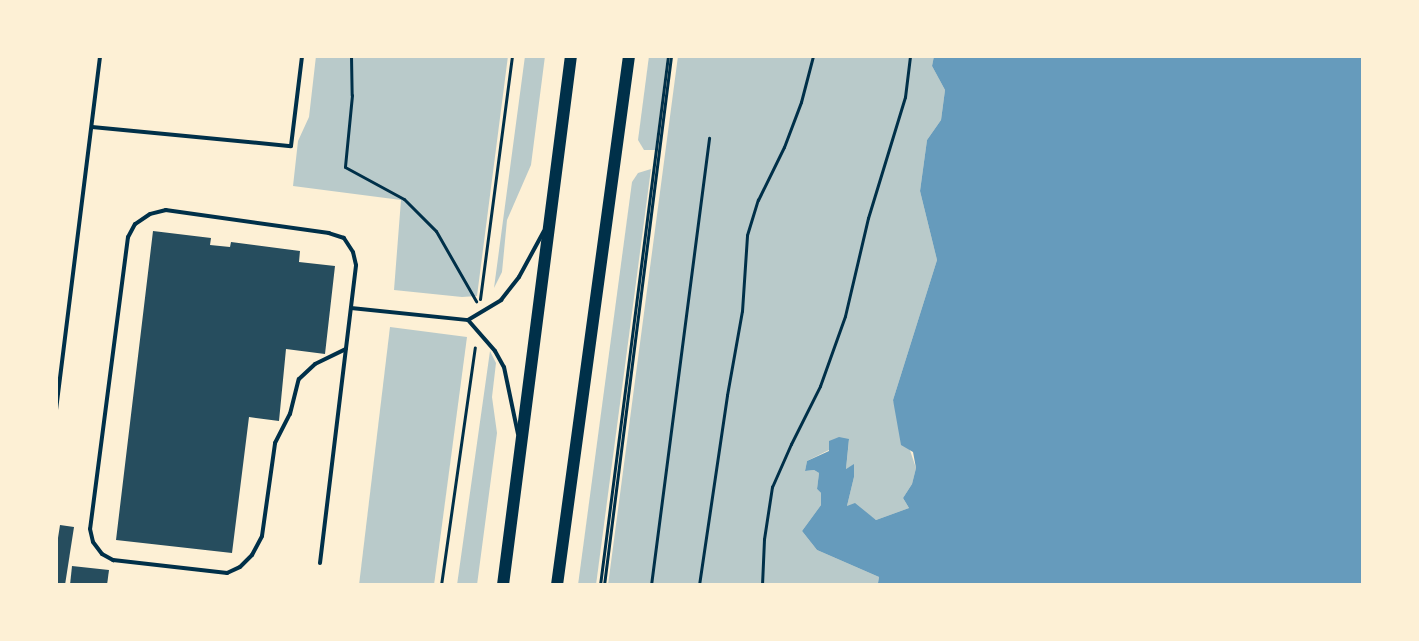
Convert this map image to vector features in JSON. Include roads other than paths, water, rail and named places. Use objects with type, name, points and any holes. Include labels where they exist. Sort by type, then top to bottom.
[{"type":"main road","points":[[503,585],[571,56]]},
{"type":"main road","points":[[557,585],[629,56]]},
{"type":"lane","points":[[56,410],[100,56]]},
{"type":"lane","points":[[92,126],[291,146],[302,56]]},
{"type":"lane","points":[[320,563],[351,308],[356,265],[353,252],[344,238],[328,233],[166,210],[150,214],[135,224],[128,237],[90,529],[93,542],[102,554],[113,560],[227,573],[240,568],[252,554],[262,536],[276,443],[290,414],[298,379],[315,364],[346,349]]},
{"type":"lane","points":[[468,320],[501,300],[519,277],[549,222]]},
{"type":"lane","points":[[351,308],[468,320],[477,328],[495,351],[504,367],[520,447]]},
{"type":"water","points":[[934,56],[1363,56],[1363,585],[881,585],[878,583],[879,577],[817,550],[802,531],[821,505],[821,493],[817,489],[819,473],[814,470],[805,471],[807,461],[829,451],[829,441],[839,437],[849,439],[846,469],[854,464],[854,477],[847,506],[855,503],[876,520],[909,508],[903,498],[912,484],[916,468],[913,452],[901,445],[893,400],[937,260],[920,191],[927,140],[941,120],[945,90],[932,66]]}]
